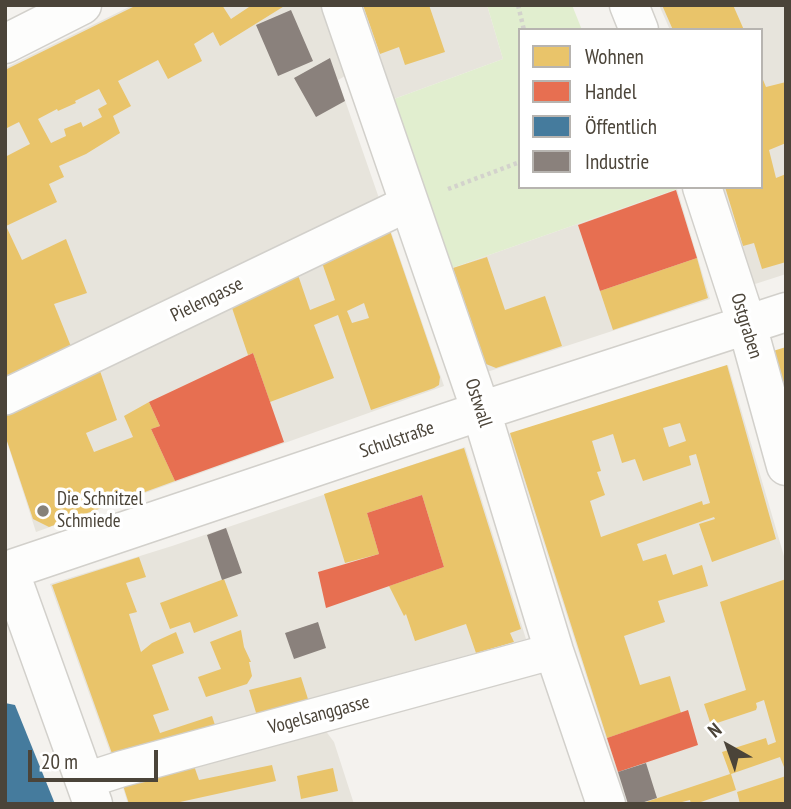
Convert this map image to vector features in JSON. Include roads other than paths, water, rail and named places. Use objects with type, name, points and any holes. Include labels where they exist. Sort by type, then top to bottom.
[{"type":"street","points":[[5,23],[16,5]]},
{"type":"street","points":[[5,44],[82,5]]},
{"type":"street","name":"Ostwall","points":[[341,5],[481,411],[554,651],[606,804]]},
{"type":"street","points":[[629,5],[638,28]]},
{"type":"street","name":"Ostgraben","points":[[703,189],[747,324],[786,466]]},
{"type":"street","name":"Pielengasse","points":[[5,397],[409,203]]},
{"type":"street","name":"Schulstraße","points":[[7,568],[786,312]]},
{"type":"street","points":[[7,568],[88,792]]},
{"type":"street","name":"Vogelsanggasse","points":[[88,792],[121,769],[554,651]]},
{"type":"place","name":"Die Schnitzel Schmiede","points":[[43,511]]}]
